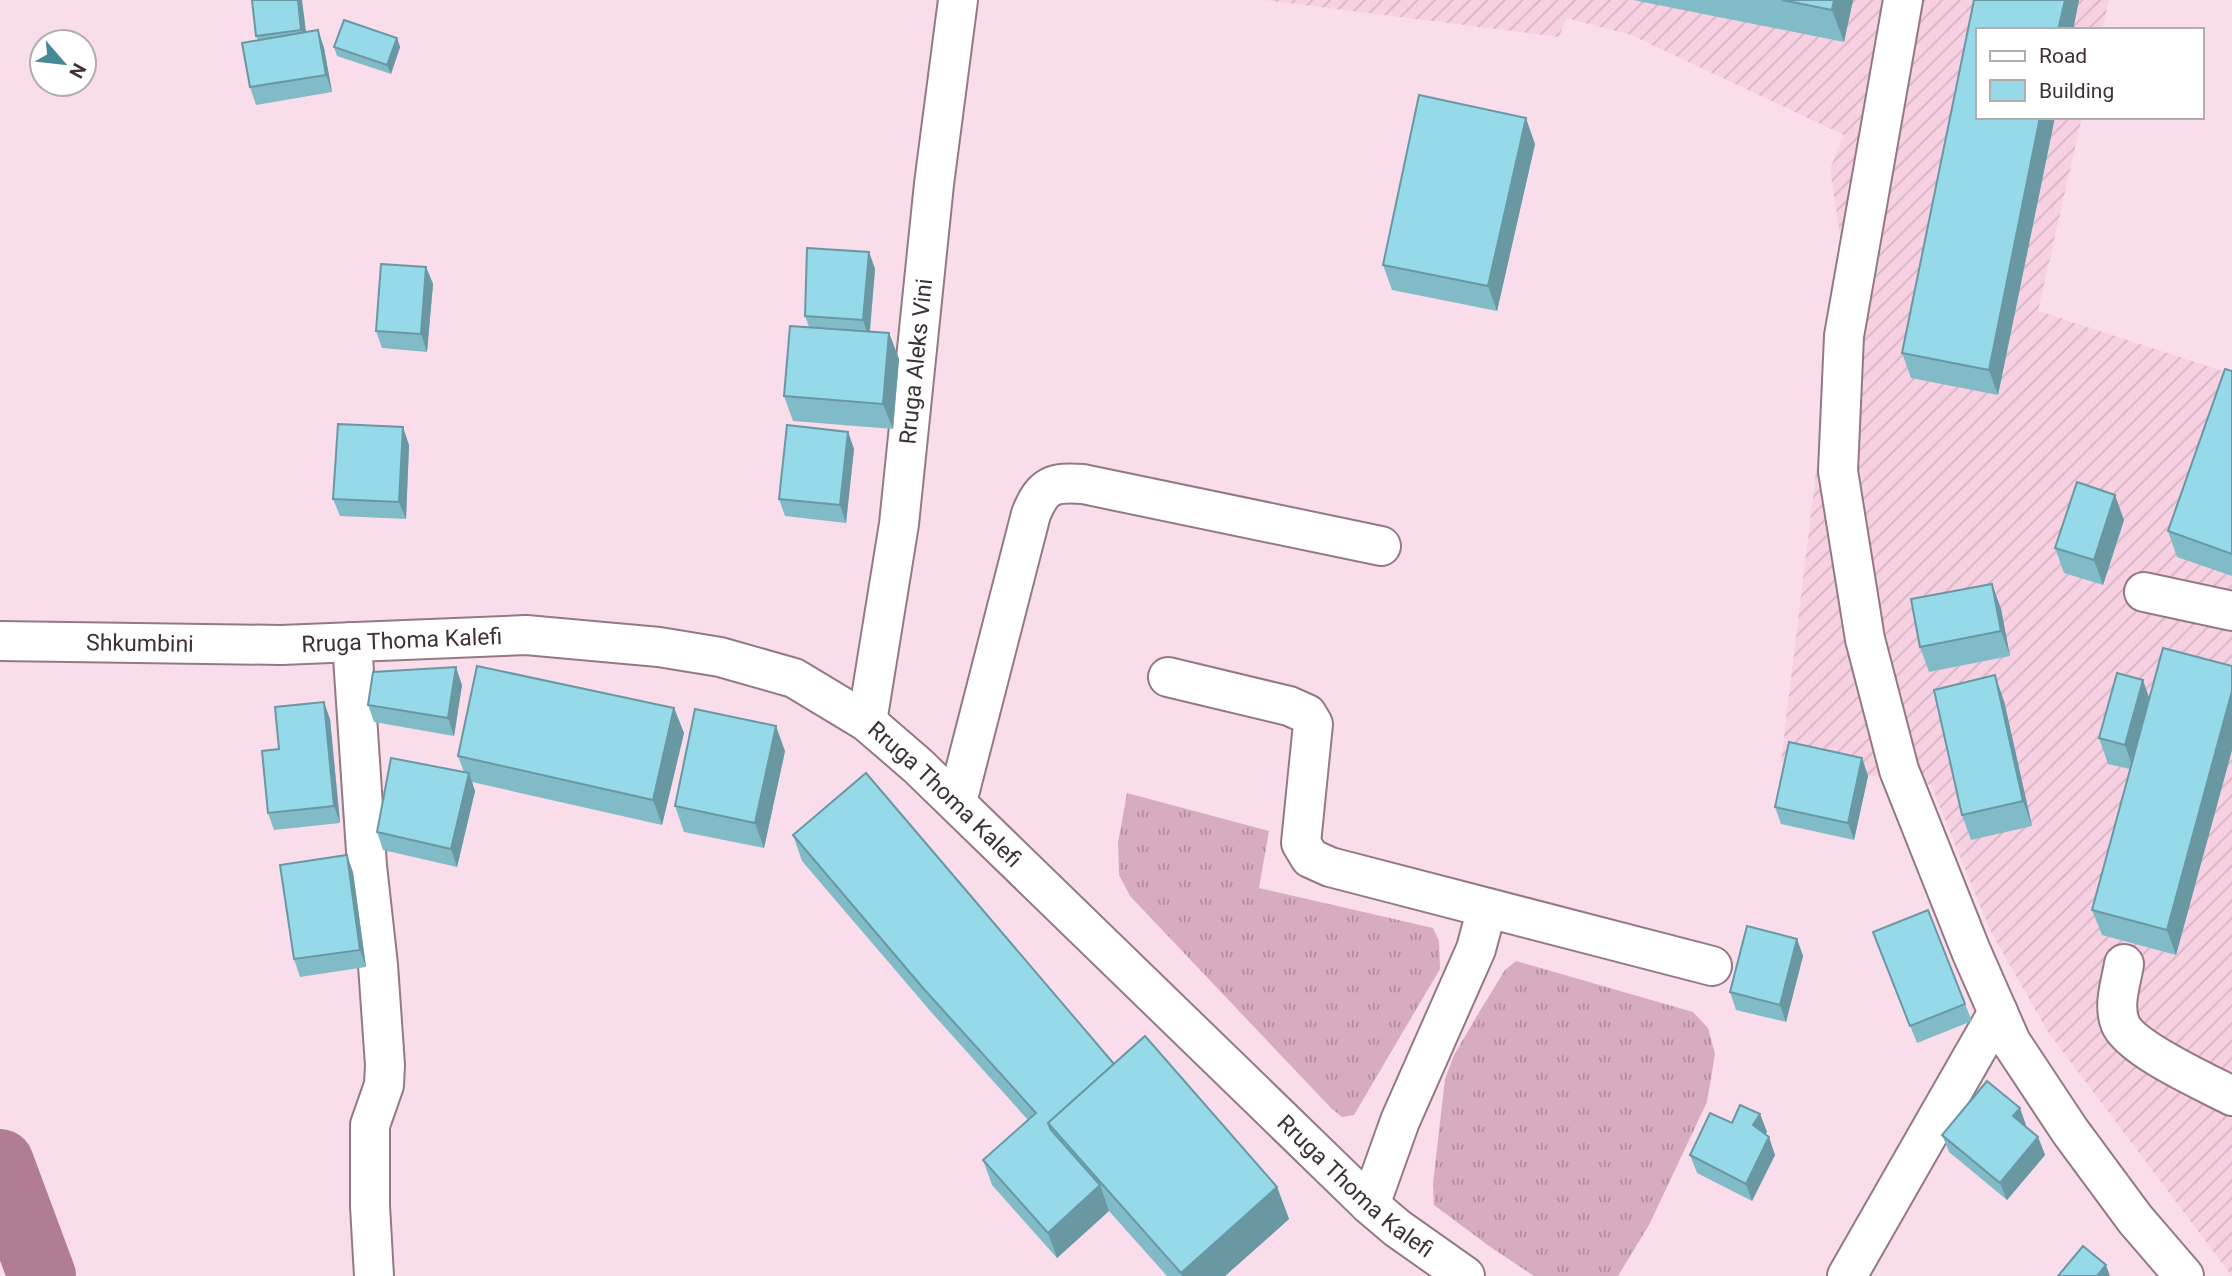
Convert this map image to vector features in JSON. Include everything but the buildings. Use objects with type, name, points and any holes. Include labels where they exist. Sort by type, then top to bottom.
[{"type":"street","name":"Rruga Aleks Vini","points":[[867,722],[899,524],[934,184],[958,0]]},
{"type":"street","points":[[1903,0],[1844,336],[1838,471],[1865,639],[1899,770],[1971,951],[2011,1042],[2070,1131],[2135,1219],[2184,1276]]},
{"type":"street","points":[[957,802],[1031,514],[1039,496],[1049,486],[1062,483],[1083,484],[1381,546]]},
{"type":"street","points":[[2144,592],[2232,611]]},
{"type":"street","name":"Rruga Thoma Kalefi","points":[[282,645],[526,635],[659,647],[720,657],[794,678],[867,722],[957,802],[1370,1205],[1397,1228],[1465,1276]]},
{"type":"street","name":"Shkumbini","points":[[0,641],[282,645]]},
{"type":"street","points":[[352,642],[367,866],[385,1065],[384,1085],[370,1125],[370,1206],[374,1276]]},
{"type":"street","points":[[1168,677],[1289,706],[1307,714],[1313,724],[1301,843],[1310,858],[1330,867],[1712,966]]},
{"type":"street","points":[[1370,1205],[1400,1121],[1476,949],[1487,908]]},
{"type":"street","points":[[2124,964],[2117,1002],[2120,1024],[2136,1043],[2232,1096]]},
{"type":"street","points":[[1847,1276],[1998,1012]]},
{"type":"shaded area","points":[[1264,0],[2109,0],[2102,28],[1976,28],[1976,119],[2082,119],[2038,311],[2232,374],[2232,1276],[2048,1032],[1990,930],[1931,785],[1781,762],[1844,261],[1830,169],[1844,135],[1631,35],[1566,18],[1559,37]]},
{"type":"green space","points":[[1127,793],[1269,831],[1259,888],[1433,928],[1439,941],[1440,969],[1354,1115],[1342,1117],[1330,1107],[1130,896],[1119,875],[1118,843]]},
{"type":"green space","points":[[1516,961],[1693,1012],[1708,1028],[1715,1054],[1707,1102],[1649,1225],[1618,1276],[1534,1276],[1434,1205],[1433,1183],[1445,1079],[1454,1055],[1478,1014],[1505,970]]},
{"type":"waterway","name":"Shkumbini","points":[[0,1163],[42,1276]]}]
